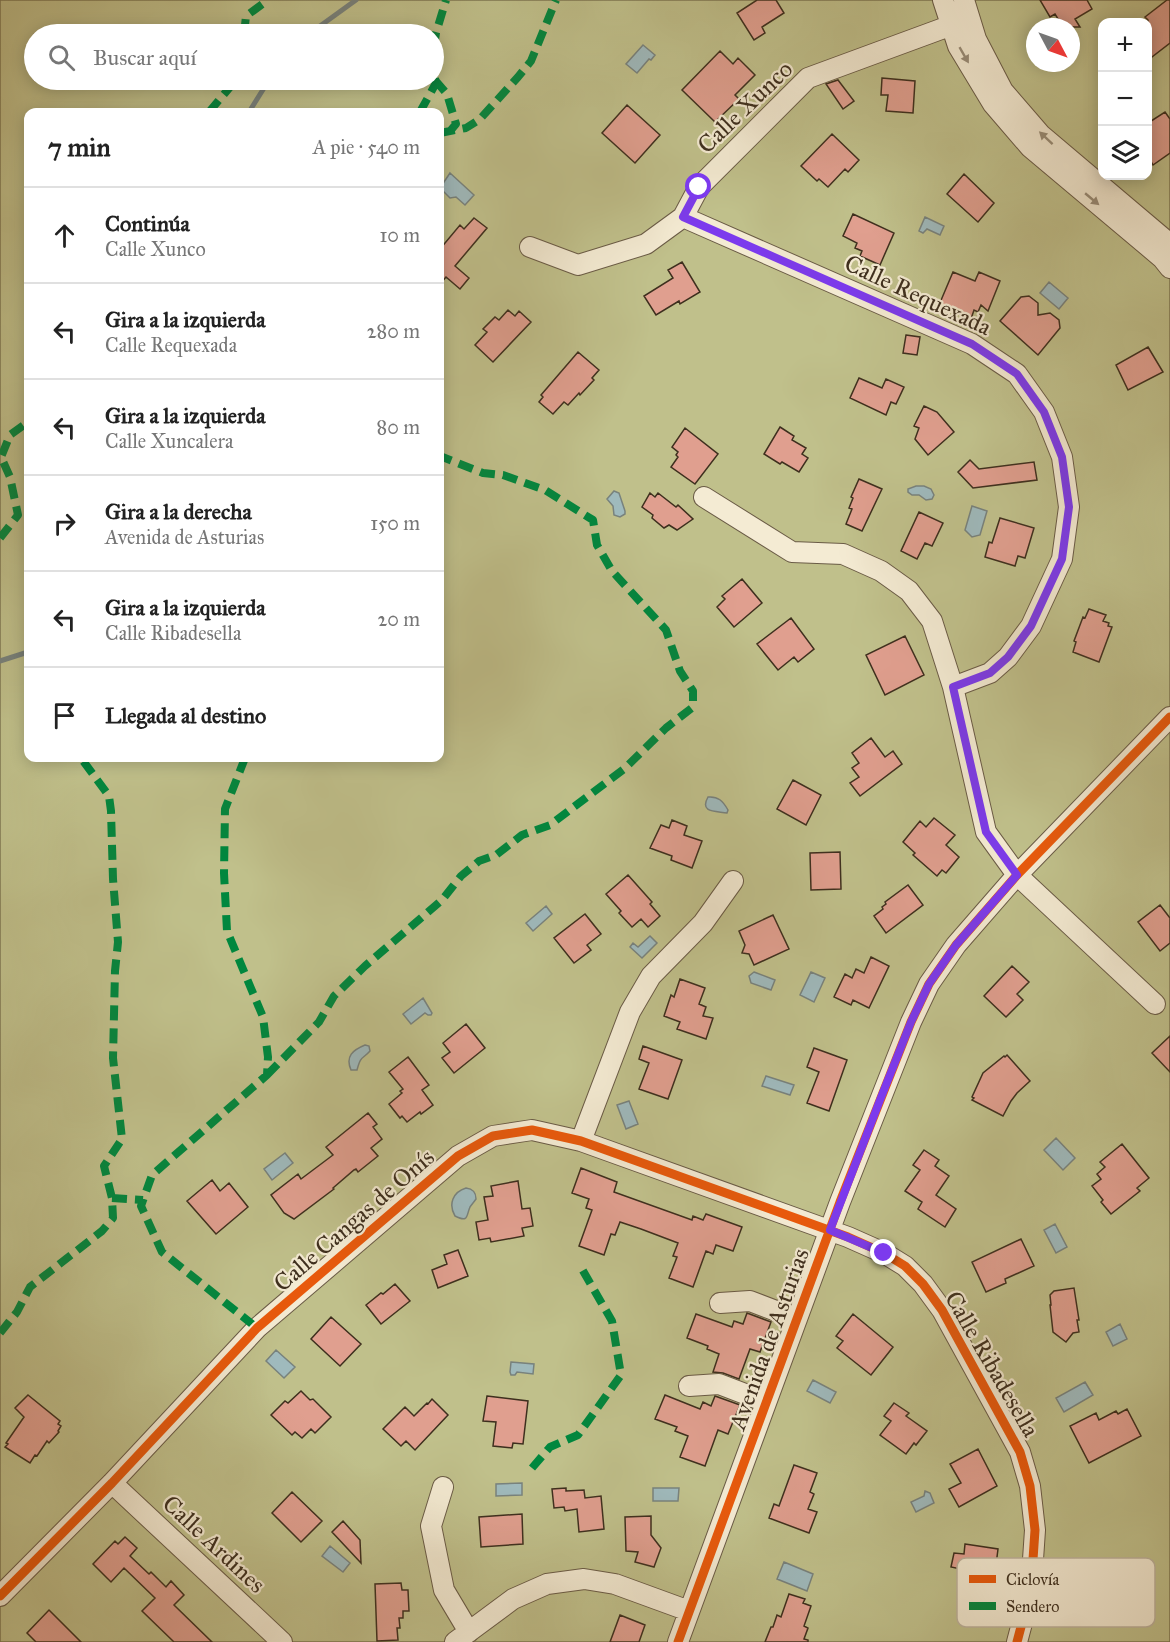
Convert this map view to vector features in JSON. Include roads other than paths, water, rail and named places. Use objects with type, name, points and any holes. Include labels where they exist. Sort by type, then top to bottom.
[{"type":"street","points":[[943,0],[958,46],[993,104],[1030,147],[1162,258],[1170,268]]},
{"type":"street","points":[[964,0],[976,39],[1003,91],[1041,135],[1170,244]]},
{"type":"street","name":"Calle Xunco","points":[[530,247],[578,265],[646,244],[683,217],[699,187],[808,78],[952,25]]},
{"type":"street","name":"Calle Requexada","points":[[683,217],[972,344],[1017,374],[1044,412],[1062,457],[1069,507],[1062,559],[1031,626],[1008,657],[990,673],[953,687]]},
{"type":"street","points":[[704,497],[792,552],[843,554],[881,571],[909,591],[932,621],[953,687],[986,832],[1017,875],[1155,1004]]},
{"type":"street","name":"Avenida de Asturias","points":[[678,1642],[830,1230],[884,1089],[929,984],[956,945],[1017,875],[1170,717]]},
{"type":"street","points":[[582,1141],[630,1012],[651,976],[703,923],[733,881]]},
{"type":"street","name":"Calle Cangas de Onís","points":[[0,1596],[112,1483],[257,1328],[458,1156],[492,1136],[532,1130],[582,1141],[830,1230]]},
{"type":"street","name":"Calle Ribadesella","points":[[830,1230],[884,1253],[905,1266],[923,1284],[942,1310],[1020,1452],[1030,1486],[1035,1530],[1033,1558]]},
{"type":"street","points":[[720,1303],[750,1301],[797,1319]]},
{"type":"street","points":[[689,1386],[719,1384],[766,1402]]},
{"type":"street","name":"Calle Ardines","points":[[112,1483],[282,1642]]},
{"type":"street","points":[[443,1487],[431,1526],[444,1590],[462,1637],[521,1595],[547,1584],[584,1579],[615,1584],[689,1611]]},
{"type":"street","name":"Calle Ribadesella","points":[[1017,1642],[1021,1627]]},
{"type":"water","points":[[643,45],[655,55],[637,73],[626,64]]},
{"type":"water","points":[[450,173],[474,195],[465,205],[456,197],[450,198],[444,192],[444,182]]},
{"type":"water","points":[[925,217],[944,226],[940,235],[927,229],[923,233],[919,231]]},
{"type":"water","points":[[1049,282],[1068,298],[1059,309],[1040,293]]},
{"type":"water","points":[[916,486],[931,489],[934,495],[932,499],[926,500],[908,492],[908,489]]},
{"type":"water","points":[[614,491],[619,493],[625,511],[625,514],[620,517],[614,515],[613,506],[607,499]]},
{"type":"water","points":[[972,506],[987,511],[980,535],[972,537],[965,530]]},
{"type":"water","points":[[708,797],[720,800],[728,810],[727,813],[707,809]]},
{"type":"water","points":[[546,906],[552,914],[533,931],[526,923]]},
{"type":"water","points":[[650,936],[657,943],[642,958],[630,947],[633,943],[638,947]]},
{"type":"water","points":[[754,972],[775,980],[771,990],[751,983],[749,976]]},
{"type":"water","points":[[811,972],[825,978],[814,1002],[800,995]]},
{"type":"water","points":[[423,998],[432,1013],[428,1015],[425,1013],[411,1024],[403,1014]]},
{"type":"water","points":[[365,1045],[369,1046],[370,1051],[361,1060],[357,1070],[351,1070],[349,1061],[351,1054]]},
{"type":"water","points":[[766,1076],[794,1085],[790,1095],[762,1086]]},
{"type":"water","points":[[629,1101],[638,1124],[626,1129],[617,1105]]},
{"type":"water","points":[[1056,1138],[1075,1158],[1063,1170],[1044,1150]]},
{"type":"water","points":[[285,1153],[293,1163],[272,1180],[264,1169]]},
{"type":"water","points":[[466,1188],[474,1191],[476,1199],[466,1218],[463,1219],[455,1216],[452,1203],[455,1195]]},
{"type":"water","points":[[1055,1224],[1067,1247],[1056,1253],[1044,1230]]},
{"type":"water","points":[[1120,1324],[1127,1339],[1113,1346],[1106,1332]]},
{"type":"water","points":[[276,1350],[295,1367],[284,1378],[266,1361]]},
{"type":"water","points":[[511,1362],[534,1364],[533,1374],[517,1372],[511,1375]]},
{"type":"water","points":[[813,1380],[836,1392],[830,1403],[807,1391]]},
{"type":"water","points":[[1085,1382],[1093,1395],[1064,1412],[1056,1398]]},
{"type":"water","points":[[522,1483],[522,1495],[496,1496],[496,1484]]},
{"type":"water","points":[[653,1488],[679,1488],[678,1501],[653,1501]]},
{"type":"water","points":[[925,1491],[930,1493],[934,1503],[916,1512],[911,1502],[924,1496]]},
{"type":"water","points":[[330,1546],[350,1563],[343,1572],[322,1556]]},
{"type":"water","points":[[784,1562],[813,1574],[807,1591],[777,1579]]},
{"type":"waterway","points":[[323,24],[356,0]]},
{"type":"waterway","points":[[252,108],[263,90]]},
{"type":"waterway","points":[[0,661],[24,653]]}]
